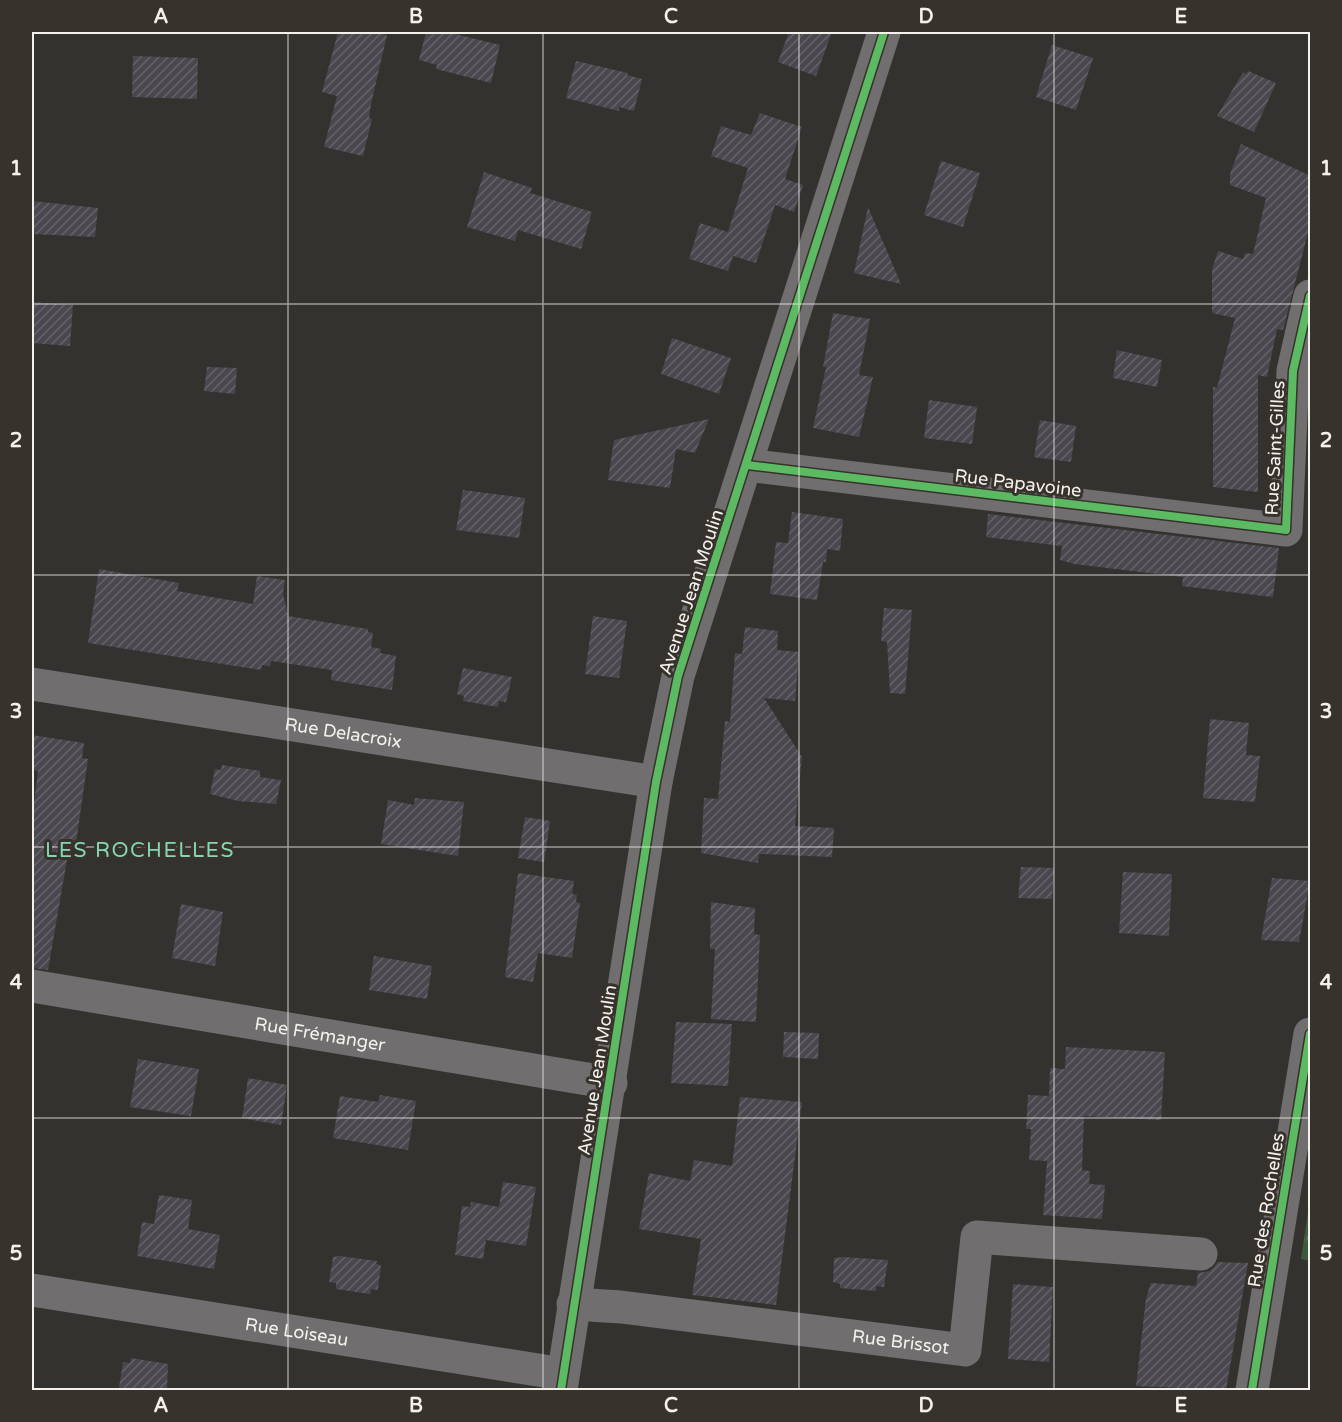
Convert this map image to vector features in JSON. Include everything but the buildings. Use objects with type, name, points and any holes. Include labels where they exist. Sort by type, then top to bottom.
[{"type":"street","name":"Avenue Jean Moulin","points":[[562,1382],[611,1083],[656,782],[678,676],[884,32]]},
{"type":"street","name":"Rue Saint-Gilles","points":[[1286,530],[1293,371],[1311,296]]},
{"type":"street","name":"Rue Papavoine","points":[[747,465],[1286,530]]},
{"type":"street","name":"Rue Delacroix","points":[[32,684],[656,782]]},
{"type":"street","name":"Rue Frémanger","points":[[32,986],[611,1083]]},
{"type":"street","name":"Rue des Rochelles","points":[[1252,1390],[1311,1034]]},
{"type":"street","name":"Rue Brissot","points":[[573,1304],[621,1307],[965,1350],[977,1237],[1201,1254]]},
{"type":"street","name":"Rue Loiseau","points":[[32,1290],[562,1382]]},
{"type":"green space","points":[[1310,1199],[1310,1261],[1301,1259]]},
{"type":"cycle path","points":[[561,1390],[656,782],[678,676],[884,32]]},
{"type":"cycle path","points":[[747,465],[1286,530],[1293,371],[1310,296]]},
{"type":"cycle path","points":[[1252,1390],[1310,1034]]},
{"type":"district","name":"LES ROCHELLES","points":[[140,850]]}]
